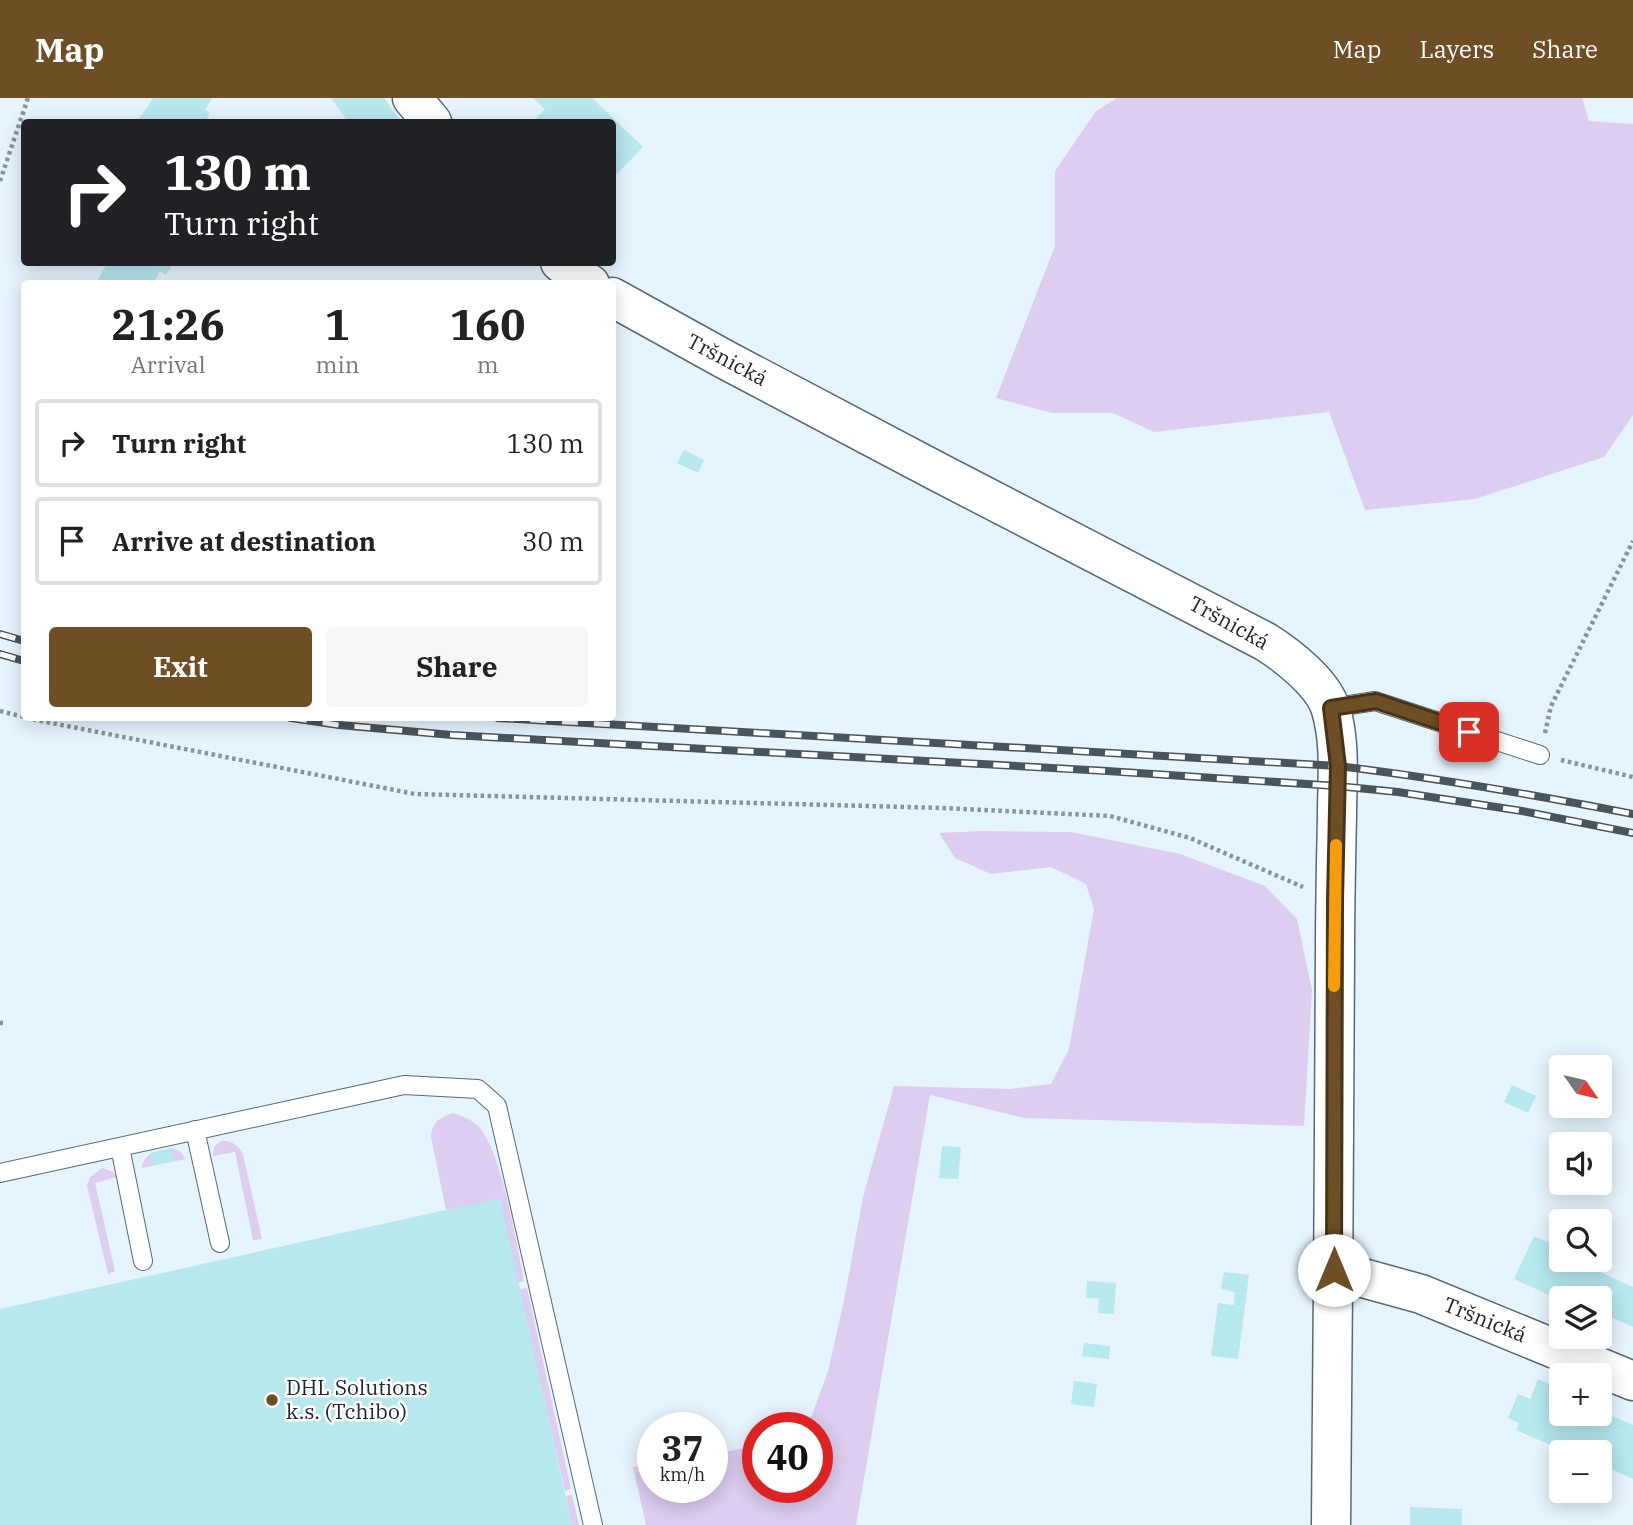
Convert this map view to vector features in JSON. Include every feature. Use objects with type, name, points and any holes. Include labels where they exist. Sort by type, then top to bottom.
[{"type":"street","points":[[412,98],[430,119]]},
{"type":"street","points":[[565,266],[583,280]]},
{"type":"street","name":"Tršnická","points":[[616,299],[938,472],[1266,642],[1308,676],[1325,697],[1331,708],[1338,766],[1331,1525]]},
{"type":"street","name":"Tršnická","points":[[1334,1270],[1421,1294],[1633,1381]]},
{"type":"lane","points":[[1331,708],[1376,701],[1540,755]]},
{"type":"lane","points":[[0,1173],[404,1085],[478,1088],[497,1106],[593,1525]]},
{"type":"lane","points":[[195,1130],[220,1242]]},
{"type":"lane","points":[[120,1147],[143,1261]]},
{"type":"path","points":[[0,181],[28,98]]},
{"type":"path","points":[[1633,541],[1551,706],[1540,755],[1633,777]]},
{"type":"path","points":[[0,712],[21,716]]},
{"type":"path","points":[[45,721],[415,794],[943,808],[1110,816],[1190,838],[1335,900]]},
{"type":"shaded area","points":[[1117,98],[1582,98],[1589,121],[1633,124],[1633,415],[1604,457],[1475,499],[1365,510],[1329,412],[1154,432],[1113,413],[1052,413],[996,398],[1055,246],[1055,171],[1096,111]]},
{"type":"shaded area","points":[[1071,832],[1180,854],[1265,886],[1297,919],[1312,990],[1304,1126],[1024,1118],[930,1095],[856,1525],[646,1525],[641,1503],[728,1503],[728,1451],[742,1449],[742,1503],[833,1503],[833,1412],[813,1412],[828,1371],[863,1197],[894,1086],[1009,1089],[1051,1084],[1069,1049],[1094,909],[1086,884],[1051,867],[991,874],[955,858],[939,833]]},
{"type":"shaded area","points":[[453,1113],[477,1125],[486,1136],[501,1175],[524,1281],[518,1283],[446,1210],[431,1137],[437,1121]]},
{"type":"shaded area","points":[[221,1141],[234,1144],[243,1154],[262,1239],[253,1240],[235,1152],[213,1156],[214,1147]]},
{"type":"shaded area","points":[[172,1148],[181,1152],[185,1159],[142,1168],[149,1155]]},
{"type":"shaded area","points":[[102,1168],[113,1172],[117,1177],[95,1183],[115,1271],[108,1274],[87,1186],[90,1177]]},
{"type":"shaded area","points":[[527,1288],[571,1489],[565,1491],[519,1289]]},
{"type":"shaded area","points":[[637,1466],[637,1485],[633,1467]]},
{"type":"shaded area","points":[[572,1495],[579,1525],[572,1525],[566,1496]]},
{"type":"building","points":[[153,98],[212,98],[205,110],[210,113],[207,119],[139,119]]},
{"type":"building","points":[[331,98],[384,98],[399,119],[346,119]]},
{"type":"building","points":[[533,98],[592,98],[614,119],[535,119],[545,109]]},
{"type":"building","points":[[616,121],[643,147],[616,175]]},
{"type":"building","points":[[106,266],[172,266],[166,275],[160,271],[155,280],[97,280]]},
{"type":"building","points":[[684,450],[704,460],[698,473],[677,463]]},
{"type":"building","points":[[1512,1085],[1536,1096],[1528,1113],[1504,1102]]},
{"type":"building","points":[[942,1146],[961,1147],[958,1179],[939,1178]]},
{"type":"building","points":[[172,1148],[174,1161],[153,1165],[150,1153]]},
{"type":"building","name":"DHL Solutions k.s. (Tchibo)","points":[[500,1198],[572,1525],[0,1525],[0,1309]]},
{"type":"building","points":[[1534,1236],[1549,1243],[1549,1272],[1600,1272],[1633,1287],[1633,1327],[1612,1317],[1612,1286],[1549,1286],[1549,1295],[1514,1279]]},
{"type":"building","points":[[1224,1272],[1249,1275],[1238,1359],[1211,1356],[1218,1303],[1234,1305],[1235,1292],[1221,1289]]},
{"type":"building","points":[[1087,1281],[1116,1283],[1114,1314],[1098,1313],[1099,1298],[1086,1298]]},
{"type":"building","points":[[1084,1343],[1110,1346],[1109,1359],[1082,1356]]},
{"type":"building","points":[[1538,1379],[1549,1384],[1549,1426],[1612,1426],[1612,1416],[1633,1425],[1633,1479],[1612,1469],[1612,1440],[1549,1440],[1549,1445],[1516,1430],[1519,1423],[1508,1418],[1518,1394],[1530,1399]]},
{"type":"building","points":[[1074,1381],[1097,1384],[1094,1407],[1071,1404]]},
{"type":"building","points":[[1410,1507],[1462,1509],[1462,1525],[1410,1525]]},
{"type":"railway","points":[[0,634],[21,640]]},
{"type":"railway","points":[[0,654],[21,660]]},
{"type":"railway","points":[[312,721],[452,735],[1337,786],[1398,792],[1522,811],[1633,833]]},
{"type":"railway","points":[[550,721],[1338,766],[1486,787],[1633,814]]},
{"type":"slow traffic","points":[[1334,986],[1336,845]]},
{"type":"place","name":"DHL Solutions k.s. (Tchibo)","points":[[272,1400]]},
{"type":"route","points":[[1334,1270],[1338,766],[1331,708],[1376,701],[1469,732]]}]
